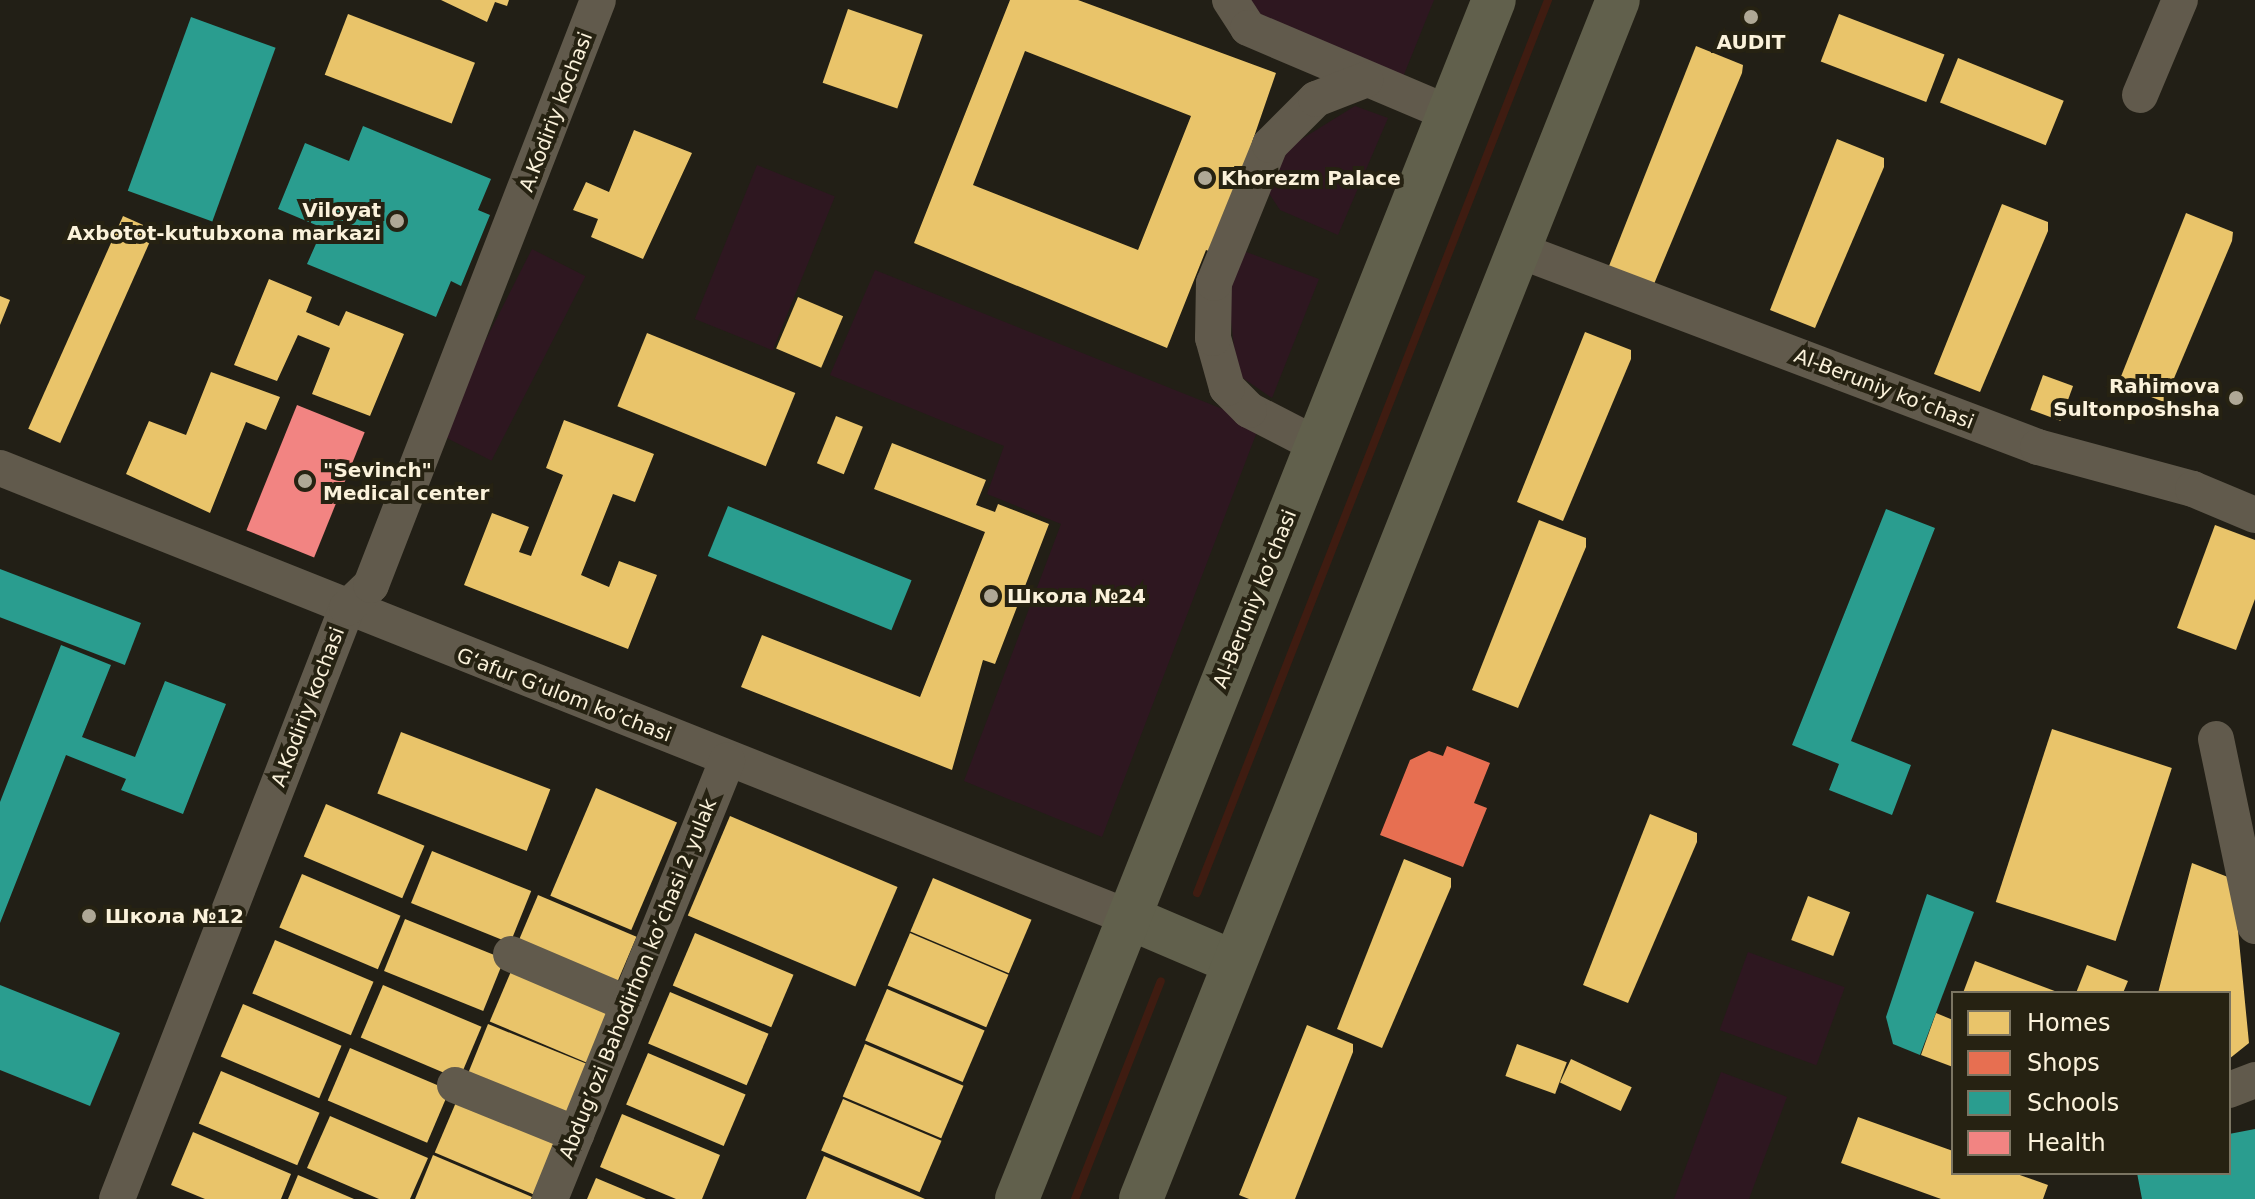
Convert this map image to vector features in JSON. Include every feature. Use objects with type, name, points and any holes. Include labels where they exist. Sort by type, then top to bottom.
[{"type":"main road","name":"Al-Beruniy ko’chasi","points":[[1017,1199],[1494,0]]},
{"type":"main road","points":[[1141,1199],[1618,0]]},
{"type":"main road","points":[[1130,918],[1233,962]]},
{"type":"street","name":"A.Kodiriy kochasi","points":[[117,1199],[347,608],[371,585],[598,0]]},
{"type":"street","points":[[1230,0],[1248,28],[1448,113]]},
{"type":"street","points":[[2140,95],[2180,0]]},
{"type":"street","points":[[1317,445],[1249,410],[1227,388],[1213,338],[1214,283],[1270,145],[1316,99],[1365,80]]},
{"type":"street","name":"Al-Beruniy ko’chasi","points":[[1518,250],[2038,447],[2193,489],[2255,515]]},
{"type":"street","name":"Gʻafur Gʻulom ko’chasi","points":[[0,468],[1130,918]]},
{"type":"street","points":[[2216,739],[2255,926]]},
{"type":"street","name":"Abdug’ozi Bahodirhon ko’chasi 2 yulak","points":[[550,1199],[727,760]]},
{"type":"street","points":[[511,954],[628,1004]]},
{"type":"street","points":[[2231,1089],[2255,1080]]},
{"type":"street","points":[[455,1085],[576,1134]]},
{"type":"shaded area","points":[[1244,0],[1434,0],[1401,82],[1243,12]]},
{"type":"shaded area","points":[[1355,106],[1388,118],[1338,235],[1280,210],[1264,186],[1292,145]]},
{"type":"shaded area","points":[[757,165],[835,196],[773,350],[695,319]]},
{"type":"shaded area","points":[[532,249],[585,276],[491,461],[438,433]]},
{"type":"shaded area","points":[[1241,250],[1319,279],[1272,398],[1237,374],[1228,294]]},
{"type":"shaded area","points":[[875,270],[1260,424],[1102,837],[964,781],[1061,524],[987,494],[1004,446],[830,375]]},
{"type":"shaded area","points":[[1748,952],[1845,987],[1816,1065],[1720,1030]]},
{"type":"shaded area","points":[[1721,1072],[1787,1097],[1749,1199],[1674,1199]]},
{"type":"building: Homes","points":[[441,0],[509,0],[507,6],[495,2],[487,22]]},
{"type":"building: Homes","name":"Khorezm Palace","points":[[1010,0],[1078,0],[1276,73],[1214,253],[1206,250],[1167,348],[914,243]],"holes":[[[1025,51],[1191,116],[1138,250],[973,185]]]},
{"type":"building: Homes","points":[[848,9],[923,35],[897,108],[823,83]]},
{"type":"building: Homes","points":[[348,14],[475,63],[452,123],[325,75]]},
{"type":"building: Homes","points":[[1839,14],[1944,54],[1926,102],[1821,62]]},
{"type":"building: Homes","points":[[1696,46],[1743,65],[1742,73],[1654,284],[1609,266]]},
{"type":"building: Homes","points":[[1958,58],[2064,101],[2046,145],[1940,103]]},
{"type":"building: Homes","points":[[634,130],[692,153],[643,259],[591,237],[598,219],[573,210],[586,182],[609,192]]},
{"type":"building: Homes","points":[[1837,139],[1884,158],[1884,167],[1815,328],[1770,310]]},
{"type":"building: Homes","points":[[2002,204],[2048,222],[2048,231],[1980,392],[1934,374]]},
{"type":"building: Homes","points":[[2186,213],[2233,232],[2232,241],[2164,402],[2118,384]]},
{"type":"building: Homes","points":[[123,216],[155,230],[60,443],[28,429]]},
{"type":"building: Homes","points":[[269,279],[312,297],[306,312],[339,326],[346,311],[404,334],[370,416],[312,394],[330,348],[298,335],[277,381],[234,365]]},
{"type":"building: Homes","points":[[0,296],[10,300],[0,325]]},
{"type":"building: Homes","points":[[798,297],[843,316],[821,368],[776,349]]},
{"type":"building: Homes","points":[[1585,332],[1631,350],[1631,359],[1563,521],[1517,502]]},
{"type":"building: Homes","points":[[647,333],[795,393],[766,466],[617,406]]},
{"type":"building: Homes","points":[[211,372],[280,397],[266,430],[246,422],[210,513],[126,474],[149,421],[186,435]]},
{"type":"building: Homes","points":[[2043,375],[2073,386],[2060,421],[2030,410]]},
{"type":"building: Homes","points":[[836,416],[863,427],[844,474],[817,463]]},
{"type":"building: Homes","points":[[564,420],[654,454],[635,502],[613,494],[581,575],[609,587],[619,561],[657,575],[628,649],[464,585],[492,513],[529,527],[519,552],[531,556],[563,475],[546,468]]},
{"type":"building: Homes","name":"Школа №24","points":[[892,443],[986,480],[976,505],[995,512],[998,504],[1049,524],[995,664],[983,660],[952,770],[741,687],[762,635],[920,697],[985,532],[874,489]]},
{"type":"building: Homes","points":[[1539,520],[1586,538],[1586,547],[1518,708],[1472,690]]},
{"type":"building: Homes","points":[[2215,525],[2255,540],[2255,599],[2236,650],[2177,628]]},
{"type":"building: Homes","points":[[2052,729],[2172,768],[2116,941],[1996,902]]},
{"type":"building: Homes","points":[[401,732],[550,789],[527,851],[377,794]]},
{"type":"building: Homes","points":[[596,788],[677,822],[631,930],[550,896]]},
{"type":"building: Homes","points":[[326,804],[424,846],[402,898],[304,856]]},
{"type":"building: Homes","points":[[1650,814],[1697,833],[1697,842],[1628,1003],[1583,985]]},
{"type":"building: Homes","points":[[730,816],[898,887],[855,987],[688,915]]},
{"type":"building: Homes","points":[[432,851],[531,891],[510,943],[411,903]]},
{"type":"building: Homes","points":[[1404,859],[1451,878],[1451,887],[1382,1048],[1337,1029]]},
{"type":"building: Homes","points":[[2192,863],[2233,879],[2249,1043],[2231,1057],[2231,991],[2159,991]]},
{"type":"building: Homes","points":[[302,874],[400,916],[378,969],[279,927]]},
{"type":"building: Homes","points":[[933,878],[1031,920],[1009,973],[910,931]]},
{"type":"building: Homes","points":[[538,895],[636,937],[614,990],[515,948]]},
{"type":"building: Homes","points":[[1808,896],[1850,912],[1833,956],[1791,940]]},
{"type":"building: Homes","points":[[405,919],[504,959],[483,1011],[384,971]]},
{"type":"building: Homes","points":[[695,933],[793,975],[771,1027],[673,985]]},
{"type":"building: Homes","points":[[910,933],[1008,975],[986,1027],[888,985]]},
{"type":"building: Homes","points":[[275,940],[373,982],[351,1035],[252,993]]},
{"type":"building: Homes","points":[[1975,961],[2055,991],[1964,991]]},
{"type":"building: Homes","points":[[2087,965],[2128,981],[2124,991],[2077,991]]},
{"type":"building: Homes","points":[[512,969],[610,1011],[588,1063],[490,1021]]},
{"type":"building: Homes","points":[[383,985],[481,1027],[459,1079],[361,1037]]},
{"type":"building: Homes","points":[[887,989],[985,1030],[963,1082],[865,1041]]},
{"type":"building: Homes","points":[[670,992],[768,1034],[747,1085],[648,1044]]},
{"type":"building: Homes","points":[[243,1004],[341,1046],[319,1098],[221,1056]]},
{"type":"building: Homes","points":[[1936,1013],[1951,1019],[1951,1066],[1921,1055]]},
{"type":"building: Homes","points":[[488,1024],[587,1064],[566,1116],[467,1076]]},
{"type":"building: Homes","points":[[1307,1025],[1353,1044],[1353,1052],[1295,1199],[1249,1199],[1239,1195]]},
{"type":"building: Homes","points":[[865,1044],[963,1086],[941,1138],[843,1096]]},
{"type":"building: Homes","points":[[1517,1044],[1567,1062],[1555,1094],[1505,1076]]},
{"type":"building: Homes","points":[[350,1048],[449,1090],[427,1143],[328,1100]]},
{"type":"building: Homes","points":[[648,1053],[746,1094],[724,1146],[626,1105]]},
{"type":"building: Homes","points":[[1571,1059],[1632,1087],[1621,1111],[1560,1083]]},
{"type":"building: Homes","points":[[221,1071],[319,1113],[297,1165],[199,1123]]},
{"type":"building: Homes","points":[[843,1099],[941,1141],[920,1192],[821,1151]]},
{"type":"building: Homes","points":[[457,1100],[555,1142],[533,1194],[435,1152]]},
{"type":"building: Homes","points":[[622,1114],[720,1155],[702,1199],[676,1199],[600,1167]]},
{"type":"building: Homes","points":[[330,1116],[428,1158],[410,1199],[379,1199],[307,1168]]},
{"type":"building: Homes","points":[[1858,1117],[1951,1150],[1951,1175],[2020,1175],[2048,1185],[2043,1199],[1941,1199],[1841,1163]]},
{"type":"building: Homes","points":[[193,1132],[291,1174],[281,1199],[205,1199],[171,1185]]},
{"type":"building: Homes","points":[[433,1155],[532,1197],[415,1199]]},
{"type":"building: Homes","points":[[824,1156],[925,1199],[806,1199]]},
{"type":"building: Homes","points":[[298,1175],[354,1199],[288,1199]]},
{"type":"building: Homes","points":[[596,1178],[646,1199],[587,1199]]},
{"type":"building: Shops","points":[[1447,746],[1490,763],[1474,803],[1487,808],[1463,867],[1380,835],[1410,760],[1429,751],[1443,756]]},
{"type":"building: Schools","points":[[191,17],[276,48],[212,222],[128,191]]},
{"type":"building: Schools","name":"Viloyat Axbotot-kutubxona markazi","points":[[363,126],[491,179],[478,210],[490,215],[461,286],[451,281],[436,317],[307,264],[323,228],[278,209],[305,143],[349,161]]},
{"type":"building: Schools","points":[[728,506],[912,580],[891,630],[708,556]]},
{"type":"building: Schools","points":[[1886,509],[1935,528],[1851,741],[1911,765],[1892,815],[1829,790],[1839,764],[1792,745]]},
{"type":"building: Schools","points":[[0,569],[141,623],[125,665],[0,617]]},
{"type":"building: Schools","points":[[61,645],[111,665],[82,737],[135,757],[165,681],[226,704],[183,814],[121,790],[126,779],[66,755],[0,923],[0,802]]},
{"type":"building: Schools","points":[[1927,894],[1974,912],[1920,1055],[1893,1044],[1886,1017]]},
{"type":"building: Schools","points":[[0,985],[120,1033],[90,1106],[0,1070]]},
{"type":"building: Schools","points":[[2255,1129],[2255,1199],[2142,1199],[2137,1175],[2231,1175],[2231,1134]]},
{"type":"building: Health","name":"\"Sevinch\" Medical center","points":[[297,405],[365,432],[314,558],[246,530]]},
{"type":"waterway","points":[[1197,893],[1548,0]]},
{"type":"waterway","points":[[1075,1199],[1161,981]]},
{"type":"place","name":"AUDIT","points":[[1751,17]]},
{"type":"place","name":"Khorezm Palace","points":[[1205,178]]},
{"type":"place","name":"Viloyat Axbotot-kutubxona markazi","points":[[397,221]]},
{"type":"place","name":"Rahimova Sultonposhsha","points":[[2236,398]]},
{"type":"place","name":"\"Sevinch\" Medical center","points":[[305,481]]},
{"type":"place","name":"Школа №24","points":[[991,596]]},
{"type":"place","name":"Школа №12","points":[[89,916]]}]
